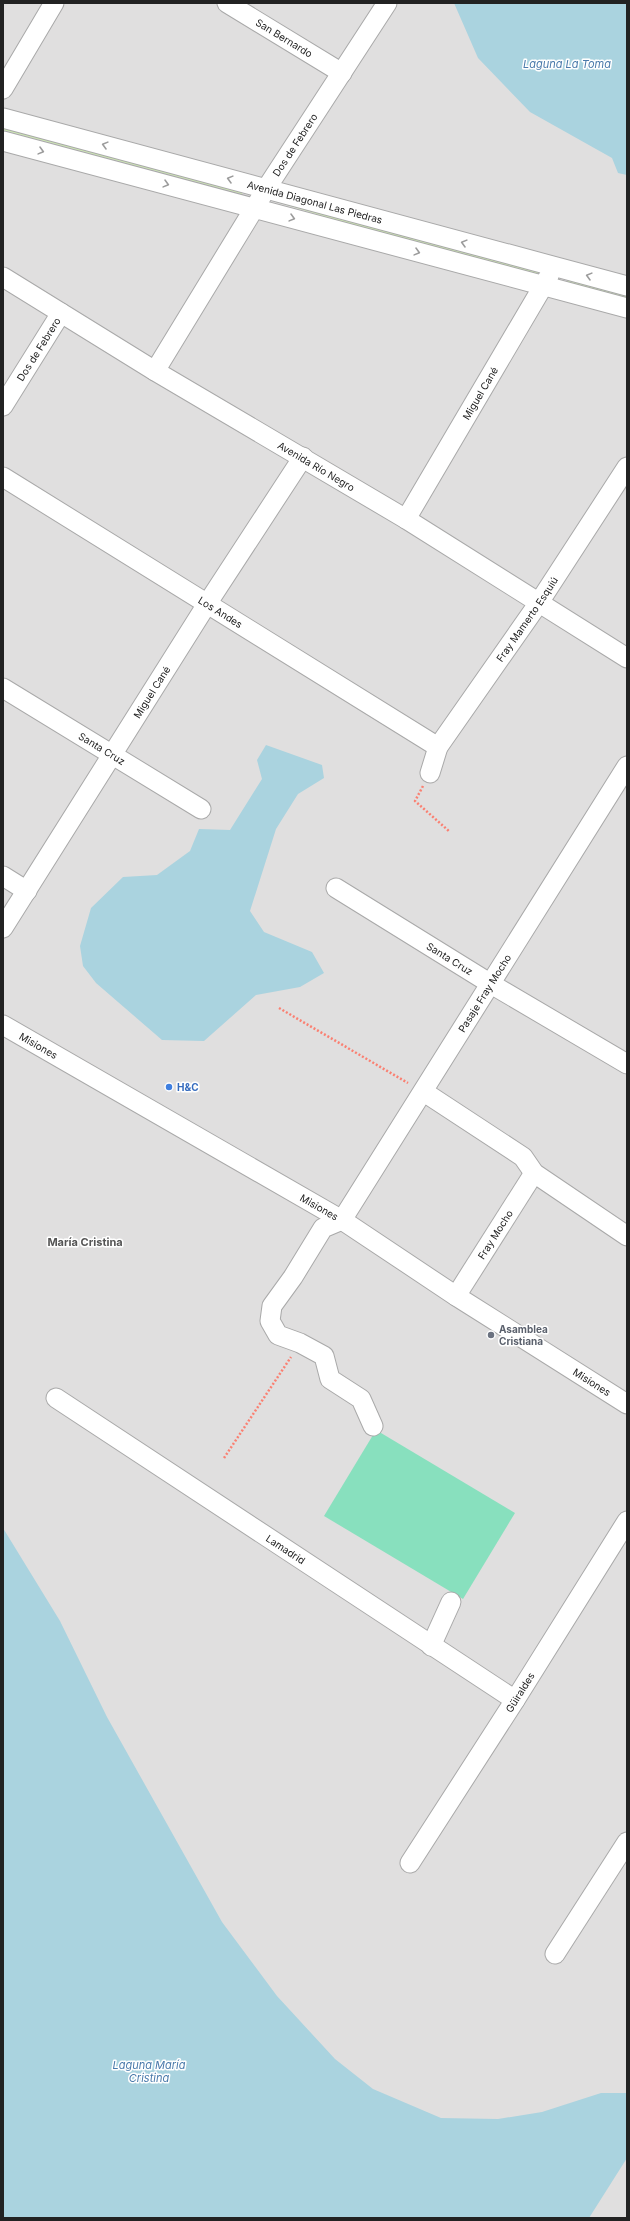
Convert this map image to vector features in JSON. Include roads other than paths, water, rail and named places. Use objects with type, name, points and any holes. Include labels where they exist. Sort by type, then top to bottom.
[{"type":"street","points":[[3,89],[54,3]]},
{"type":"street","name":"San Bernardo","points":[[227,3],[342,73]]},
{"type":"street","name":"Dos de Febrero","points":[[155,371],[256,208],[266,188],[388,3]]},
{"type":"street","name":"Avenida Diagonal Las Piedras","points":[[3,118],[627,286]]},
{"type":"street","name":"Avenida Diagonal Las Piedras","points":[[3,140],[543,287],[627,308]]},
{"type":"street","name":"Miguel Cané","points":[[406,519],[554,267]]},
{"type":"street","name":"Avenida Río Negro","points":[[3,277],[155,371],[406,519],[538,604],[627,658]]},
{"type":"street","name":"Dos de Febrero","points":[[3,406],[61,313]]},
{"type":"street","name":"Miguel Cané","points":[[3,928],[207,604],[303,457]]},
{"type":"street","name":"Fray Mamerto Esquiú","points":[[430,773],[438,746],[538,604],[627,467]]},
{"type":"street","name":"Los Andes","points":[[3,477],[438,746]]},
{"type":"street","name":"Santa Cruz","points":[[3,688],[201,810]]},
{"type":"street","name":"Pasaje Fray Mocho","points":[[342,1220],[424,1092],[627,766]]},
{"type":"street","points":[[3,876],[27,891]]},
{"type":"street","name":"Santa Cruz","points":[[336,888],[491,984],[627,1064]]},
{"type":"street","name":"Misiones","points":[[3,1025],[342,1220],[456,1296],[627,1404]]},
{"type":"street","points":[[424,1092],[523,1157],[534,1173],[627,1236]]},
{"type":"street","name":"Fray Mocho","points":[[456,1296],[534,1173]]},
{"type":"street","points":[[342,1220],[324,1228],[294,1277],[272,1306],[270,1321],[278,1335],[300,1343],[324,1356],[330,1379],[361,1399],[372,1426]]},
{"type":"street","name":"Lamadrid","points":[[56,1398],[515,1700]]},
{"type":"street","name":"Güiraldes","points":[[410,1863],[515,1700],[627,1521]]},
{"type":"street","points":[[431,1646],[451,1602]]},
{"type":"street","points":[[555,1954],[627,1842]]},
{"type":"water","name":"Laguna La Toma","points":[[454,3],[627,3],[627,175],[618,173],[612,158],[530,112],[478,58]]},
{"type":"water","points":[[266,745],[322,765],[324,778],[298,794],[276,829],[250,911],[264,932],[312,952],[324,973],[300,987],[256,995],[204,1041],[162,1040],[96,983],[83,966],[80,946],[91,908],[123,877],[157,875],[190,851],[199,829],[230,830],[262,779],[257,760]]},
{"type":"water","name":"Laguna María Cristina","points":[[3,1528],[60,1621],[107,1717],[222,1922],[277,1996],[335,2059],[373,2089],[441,2118],[498,2119],[542,2112],[601,2093],[627,2093],[627,2158],[589,2218],[3,2218]]},
{"type":"place","name":"H&C","points":[[169,1087]]},
{"type":"place","name":"Asamblea Cristiana","points":[[491,1335]]},
{"type":"district","name":"María Cristina","points":[[85,1242]]}]
